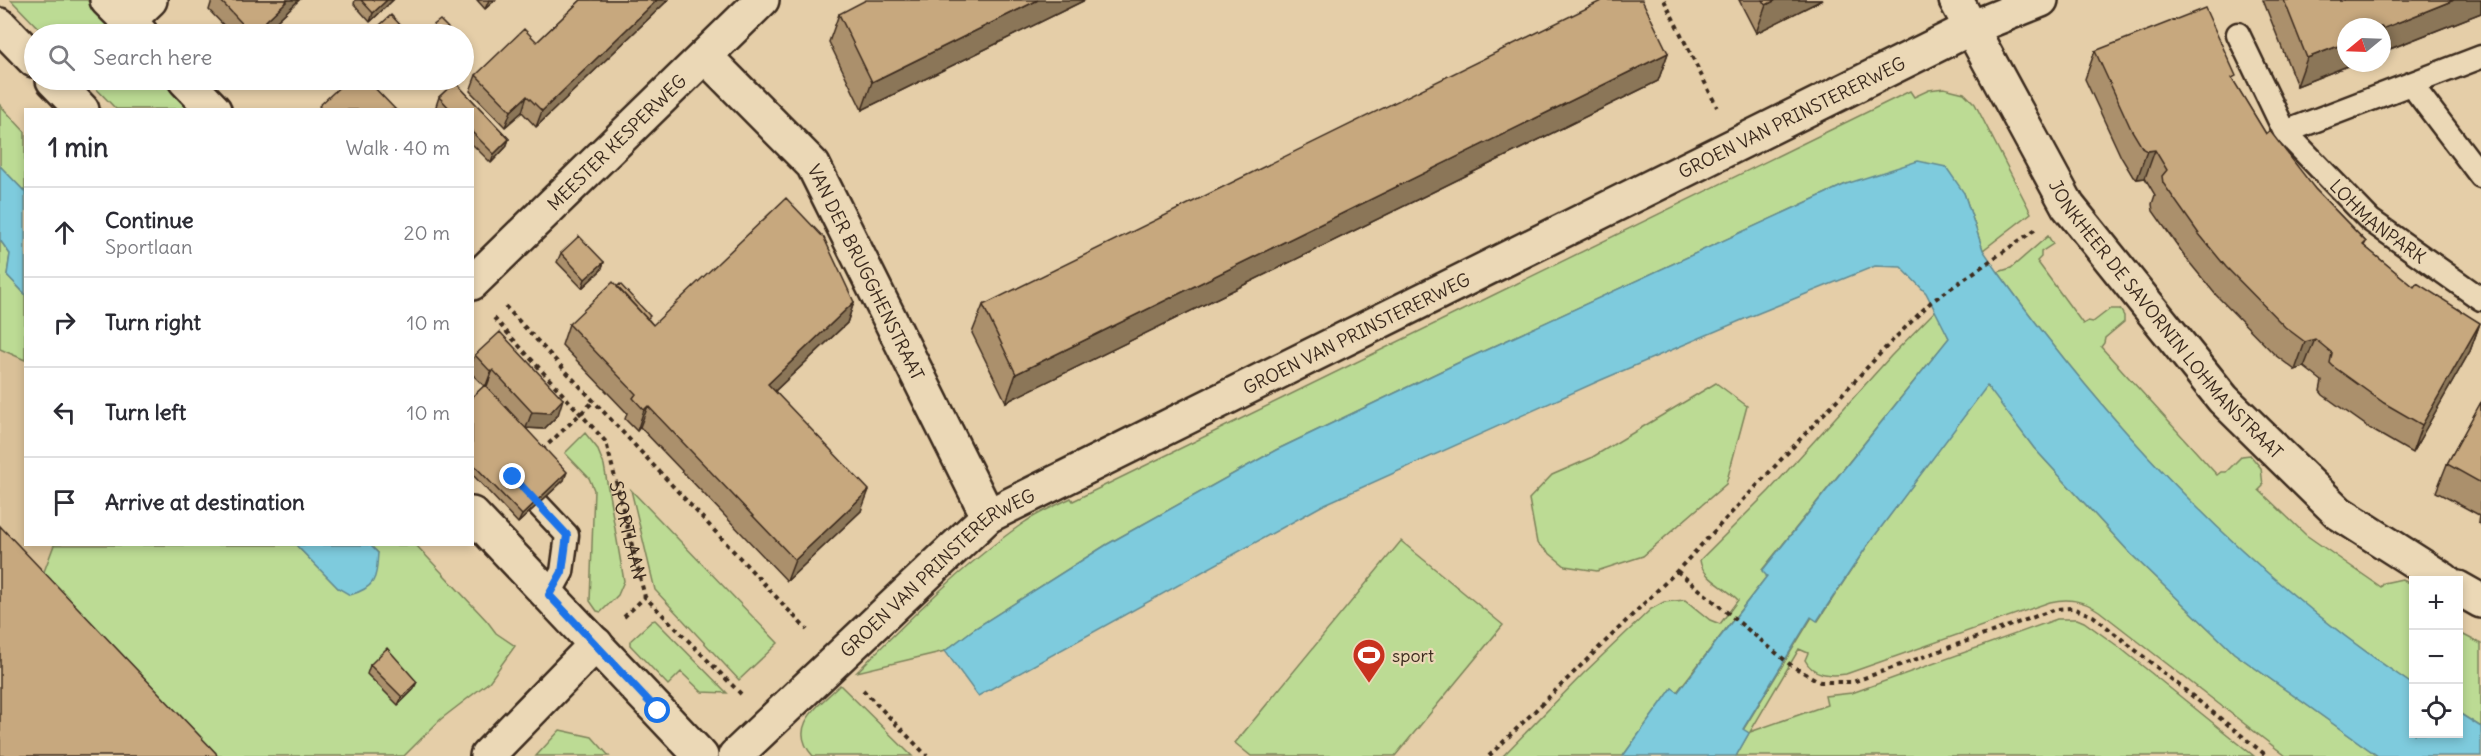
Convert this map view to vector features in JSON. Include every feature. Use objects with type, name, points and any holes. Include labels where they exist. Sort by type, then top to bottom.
[{"type":"street","name":"MEESTER KESPERWEG","points":[[475,280],[762,0]]},
{"type":"street","name":"JONKHEER DE SAVORNIN LOHMANSTRAAT","points":[[1956,0],[2068,206],[2223,399],[2339,513],[2438,576]]},
{"type":"street","name":"GROEN VAN PRINSTERERWEG","points":[[735,756],[988,516],[1971,28],[2041,0]]},
{"type":"street","points":[[0,25],[24,50]]},
{"type":"street","name":"VAN DER BRUGGHENSTRAAT","points":[[705,56],[813,165],[988,516]]},
{"type":"street","points":[[63,90],[80,108]]},
{"type":"street","points":[[194,90],[212,108]]},
{"type":"street","points":[[474,516],[701,756]]},
{"type":"street","points":[[2463,591],[2481,601]]},
{"type":"street","points":[[487,756],[596,644]]},
{"type":"lane","name":"LOHMANPARK","points":[[2238,34],[2285,132],[2370,220],[2481,299]]},
{"type":"lane","points":[[2285,132],[2481,57]]},
{"type":"lane","points":[[2411,84],[2481,176]]},
{"type":"lane","points":[[509,473],[567,535],[562,572],[549,595]]},
{"type":"path","points":[[1664,0],[1736,145]]},
{"type":"path","points":[[1489,756],[1677,571],[1890,342],[1931,302],[2001,254]]},
{"type":"path","points":[[475,280],[594,401],[810,633]]},
{"type":"path","name":"SPORTLAAN","points":[[488,312],[606,442],[645,597],[768,723]]},
{"type":"path","points":[[509,473],[594,401]]},
{"type":"path","points":[[1677,571],[1792,666],[1820,682],[1852,682],[2056,609],[2072,608],[2093,616],[2267,756]]},
{"type":"shaded area","points":[[0,349],[24,360],[24,546],[54,546],[42,577],[0,756]]},
{"type":"green space","points":[[11,0],[87,0],[110,24],[34,24]]},
{"type":"green space","points":[[1944,88],[1964,93],[1975,104],[2031,213],[1983,250],[1964,193],[1846,184],[1460,362],[1276,450],[1106,545],[974,629],[945,651],[857,672],[957,576],[1000,540],[1040,513],[1071,498],[1073,501],[1910,91],[1914,97],[1929,90]]},
{"type":"green space","points":[[98,90],[173,90],[191,108],[115,108]]},
{"type":"green space","points":[[0,105],[24,131],[24,191],[0,166]]},
{"type":"green space","points":[[2048,236],[2053,244],[2041,252],[2041,257],[2037,261],[2083,324],[2088,321],[2093,322],[2110,309],[2120,309],[2124,322],[2105,338],[2101,347],[2217,475],[2226,472],[2242,456],[2250,455],[2261,468],[2263,486],[2259,490],[2306,535],[2381,587],[2384,583],[2402,579],[2409,583],[2409,682],[2352,642],[2294,596],[2187,498],[2089,390],[1998,272],[2011,268]]},
{"type":"green space","points":[[0,240],[10,254],[7,275],[24,293],[24,360],[0,349]]},
{"type":"green space","points":[[1936,310],[1949,338],[1762,570],[1767,576],[1677,692],[1672,688],[1623,756],[1503,756],[1583,674],[1651,609],[1664,602],[1685,600],[1710,620],[1720,624],[1738,600],[1705,573],[1700,560],[1769,491],[1891,356]]},
{"type":"green space","points":[[1716,383],[1747,406],[1726,484],[1643,556],[1597,571],[1565,566],[1537,543],[1529,499],[1552,475],[1591,458]]},
{"type":"green space","points":[[1987,385],[2034,448],[2131,554],[2234,653],[2378,756],[2286,756],[2099,611],[2081,602],[2063,600],[2050,602],[1846,674],[1829,675],[1818,672],[1805,660],[1808,653],[1799,649],[1750,732],[1827,705],[1825,696],[1852,693],[2057,619],[2077,619],[2119,647],[2254,756],[1736,756],[1749,733],[1743,730],[1812,617],[1818,621],[1867,546]]},
{"type":"green space","points":[[585,433],[597,448],[604,465],[624,581],[618,595],[601,612],[597,611],[590,601],[594,490],[589,478],[565,453]]},
{"type":"green space","points":[[631,490],[778,643],[739,680],[655,590]]},
{"type":"green space","name":"sport","points":[[1401,541],[1503,625],[1395,756],[1251,756],[1235,743]]},
{"type":"green space","points":[[54,546],[297,546],[338,588],[378,553],[371,546],[417,546],[496,633],[515,646],[489,682],[441,719],[404,756],[211,756],[42,577]]},
{"type":"green space","points":[[655,620],[727,693],[702,692],[681,672],[668,685],[630,645],[630,641]]},
{"type":"green space","points":[[2463,635],[2481,644],[2481,727],[2463,716]]},
{"type":"green space","points":[[840,685],[912,756],[813,756],[803,735],[804,726],[815,709]]},
{"type":"green space","points":[[560,730],[592,737],[609,756],[536,756]]},
{"type":"water","points":[[1918,161],[1946,167],[1964,193],[1983,250],[1998,272],[2043,332],[2137,445],[2239,548],[2294,596],[2409,682],[2409,738],[2463,738],[2463,716],[2481,727],[2481,756],[2378,756],[2234,653],[2131,554],[2034,448],[1987,386],[1867,546],[1817,621],[1811,617],[1743,729],[1749,733],[1736,756],[1623,756],[1672,688],[1678,692],[1767,576],[1762,571],[1949,338],[1926,293],[1901,267],[1875,266],[1749,317],[1601,380],[1325,504],[978,696],[945,651],[974,629],[1106,545],[1276,450],[1460,362],[1846,184]]},
{"type":"water","points":[[0,166],[24,191],[24,293],[7,275],[10,254],[0,240]]},
{"type":"water","points":[[297,546],[371,546],[378,553],[377,569],[370,585],[350,595],[338,588]]},
{"type":"building","points":[[220,0],[288,0],[263,24],[243,24]]},
{"type":"building","points":[[361,0],[387,0],[373,13]]},
{"type":"building","points":[[581,0],[657,0],[542,111],[527,96],[511,111],[476,75],[524,29],[537,42]]},
{"type":"building","points":[[866,0],[1038,0],[872,82],[839,14]]},
{"type":"building","points":[[1603,0],[1642,0],[1668,53],[1016,374],[983,305]]},
{"type":"building","points":[[1763,0],[1776,0],[1766,5]]},
{"type":"building","points":[[2284,0],[2454,0],[2391,25],[2391,18],[2337,18],[2337,46],[2307,58]]},
{"type":"building","points":[[2205,8],[2236,76],[2232,78],[2266,134],[2270,131],[2315,189],[2366,242],[2363,245],[2414,287],[2417,283],[2480,323],[2422,425],[2384,403],[2334,367],[2330,363],[2332,353],[2315,339],[2305,342],[2285,327],[2226,267],[2199,234],[2163,183],[2162,176],[2167,170],[2155,150],[2143,149],[2131,129],[2095,51]]},
{"type":"building","points":[[391,15],[399,24],[381,24]]},
{"type":"building","points":[[336,90],[377,90],[394,108],[320,108],[319,106]]},
{"type":"building","points":[[446,90],[463,90],[509,139],[494,154],[474,134],[474,108],[449,108],[439,97]]},
{"type":"building","points":[[786,198],[824,238],[854,302],[768,384],[869,490],[795,560],[648,406],[644,410],[633,398],[636,394],[569,324],[613,282],[653,325]]},
{"type":"building","points":[[579,236],[604,262],[585,279],[561,253]]},
{"type":"building","points":[[620,284],[650,316],[647,319],[617,287]]},
{"type":"building","points":[[500,332],[563,399],[550,413],[532,412],[493,370],[491,372],[475,355]]},
{"type":"building","points":[[485,385],[567,472],[522,515],[474,465],[474,395]]},
{"type":"building","points":[[2481,402],[2481,483],[2447,464]]},
{"type":"building","points":[[0,526],[216,753],[217,756],[0,756]]},
{"type":"building","points":[[387,648],[417,682],[402,697],[370,665]]},
{"type":"place","name":"sport","points":[[1369,684]]},
{"type":"route","points":[[513,477],[567,535],[562,572],[549,595],[658,711]]}]
